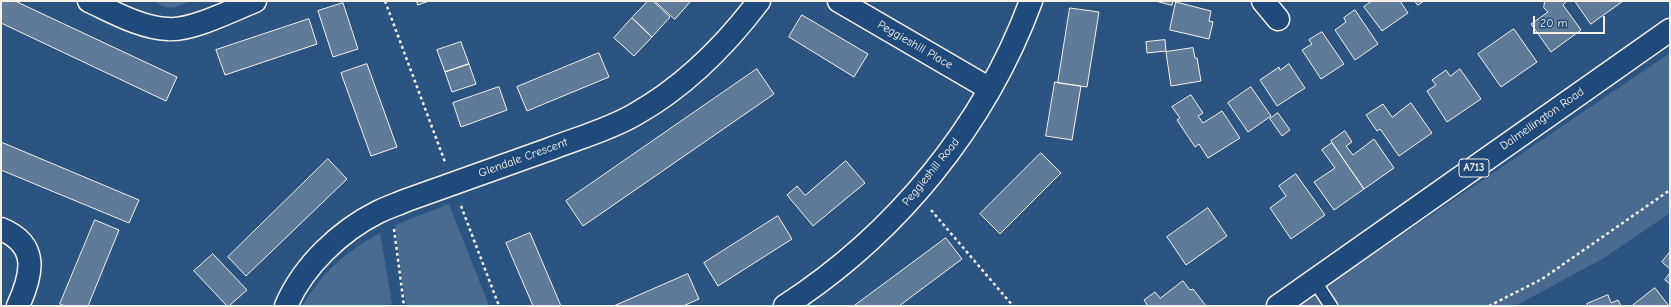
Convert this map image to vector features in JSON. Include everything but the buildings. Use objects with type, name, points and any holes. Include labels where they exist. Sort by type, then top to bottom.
[{"type":"street","points":[[89,1],[120,7],[154,28],[168,30],[183,28],[255,1]]},
{"type":"street","name":"Glendale Crescent","points":[[286,306],[298,282],[319,257],[359,223],[391,207],[600,130],[633,116],[653,104],[698,69],[722,46],[759,1]]},
{"type":"street","name":"Peggieshill Place","points":[[839,1],[990,89]]},
{"type":"street","name":"Peggieshill Road","points":[[785,306],[838,268],[870,240],[917,192],[952,148],[990,89],[1010,50],[1031,1]]},
{"type":"street","points":[[1263,1],[1278,19]]},
{"type":"street","name":"Dalmellington Road","points":[[1278,306],[1670,30]]},
{"type":"street","points":[[1,229],[19,241],[28,257],[30,277],[18,306]]},
{"type":"lane","points":[[1314,280],[1331,306]]},
{"type":"path","points":[[385,1],[499,306]]},
{"type":"path","points":[[1489,306],[1542,279],[1670,190]]},
{"type":"path","points":[[917,192],[1014,306]]},
{"type":"path","points":[[391,207],[404,306]]},
{"type":"shaded area","points":[[155,1],[191,1],[177,7],[168,7]]},
{"type":"shaded area","points":[[1670,53],[1670,213],[1604,258],[1515,306],[1297,306]]},
{"type":"shaded area","points":[[449,204],[489,306],[407,306],[403,289],[395,225]]},
{"type":"shaded area","points":[[380,233],[392,304],[386,306],[302,306],[318,283],[345,255]]}]
